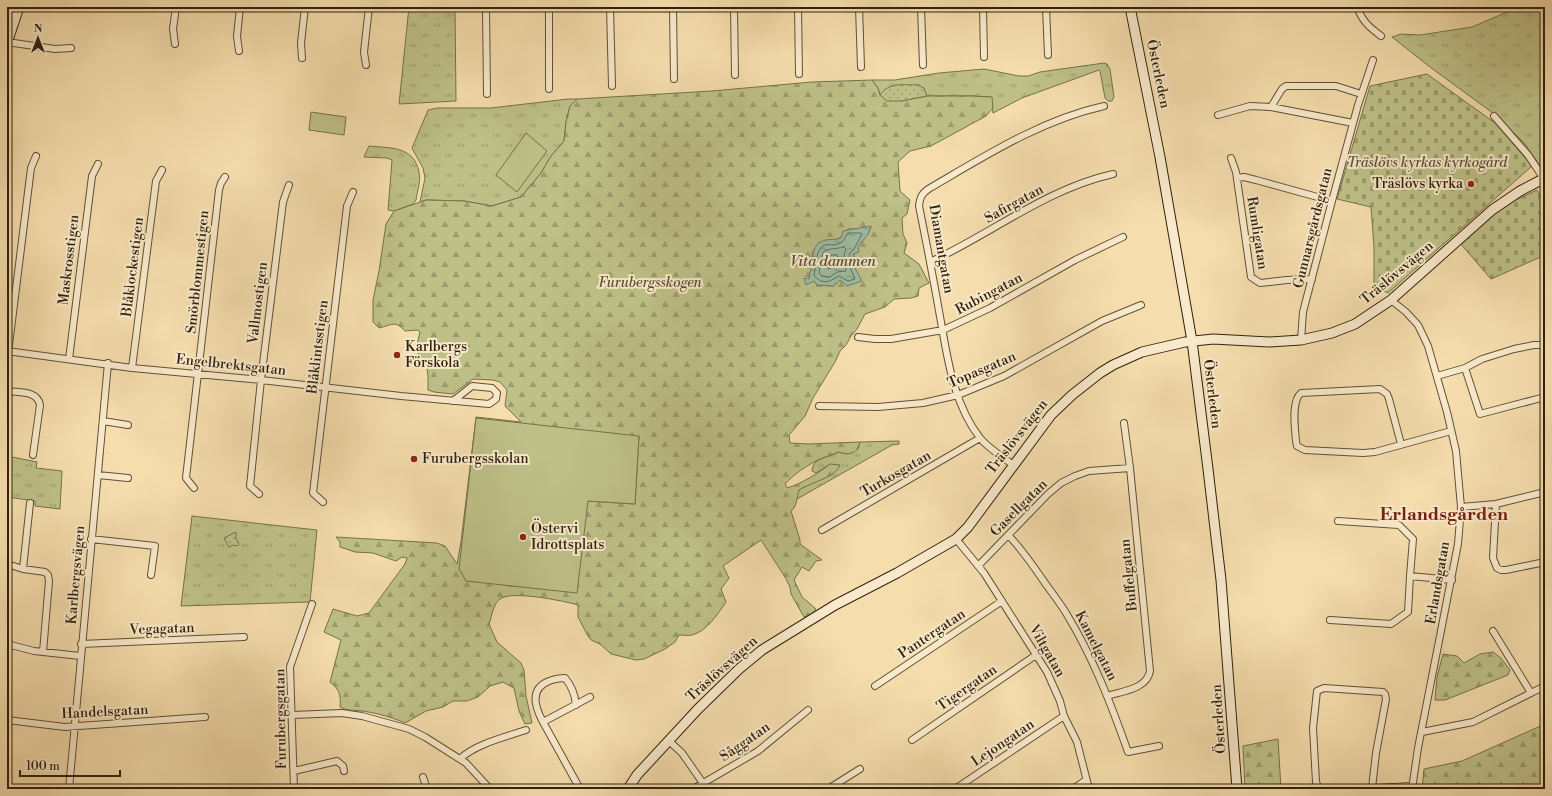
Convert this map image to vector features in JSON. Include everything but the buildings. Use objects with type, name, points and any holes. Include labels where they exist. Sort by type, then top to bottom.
[{"type":"street","points":[[19,7],[7,43],[55,49],[71,48]]},
{"type":"street","points":[[175,44],[173,29],[176,7]]},
{"type":"street","points":[[238,51],[237,36],[240,7]]},
{"type":"street","points":[[302,58],[301,43],[305,7]]},
{"type":"street","points":[[366,65],[364,52],[370,7]]},
{"type":"street","points":[[486,7],[487,94]]},
{"type":"street","points":[[549,7],[550,89]]},
{"type":"street","points":[[610,7],[612,86]]},
{"type":"street","points":[[673,7],[674,79]]},
{"type":"street","points":[[734,7],[735,75]]},
{"type":"street","points":[[798,7],[799,74]]},
{"type":"street","points":[[860,7],[861,67]]},
{"type":"street","points":[[922,7],[923,65]]},
{"type":"street","points":[[983,7],[984,57]]},
{"type":"street","points":[[1046,7],[1048,55]]},
{"type":"street","name":"Österleden","points":[[1130,7],[1162,164],[1192,341],[1221,580],[1237,789]]},
{"type":"street","points":[[1357,7],[1362,19],[1368,27],[1381,36]]},
{"type":"street","name":"Gunnarsgårdsgatan","points":[[1301,340],[1304,312],[1332,201],[1361,94],[1373,60]]},
{"type":"street","points":[[1271,107],[1282,89],[1286,86],[1336,86],[1361,94]]},
{"type":"street","name":"Diamantgatan","points":[[1013,465],[980,438],[964,411],[958,395],[951,371],[943,330],[919,206],[920,199],[924,192],[1021,136],[1091,109],[1104,106]]},
{"type":"street","points":[[1218,115],[1250,106],[1271,107],[1353,123]]},
{"type":"street","points":[[1494,116],[1528,155],[1545,178]]},
{"type":"street","points":[[7,361],[31,168],[36,156]]},
{"type":"street","name":"Rumligatan","points":[[1231,158],[1237,178],[1250,277],[1260,283],[1312,279]]},
{"type":"street","name":"Maskrosstigen","points":[[69,359],[92,176],[98,164]]},
{"type":"street","name":"Blåklockestigen","points":[[132,368],[156,181],[162,170]]},
{"type":"street","name":"Safirgatan","points":[[930,262],[957,249],[1061,192],[1097,177],[1113,174]]},
{"type":"street","name":"Smörblommestigen","points":[[194,488],[186,478],[219,190],[225,177]]},
{"type":"street","name":"Rumligatan","points":[[1237,178],[1244,177],[1332,201]]},
{"type":"street","name":"Träslövsvägen","points":[[628,789],[637,775],[718,688],[762,650],[835,605],[897,573],[956,539],[968,527],[1051,414],[1100,373],[1142,352],[1192,341],[1213,339],[1269,342],[1301,340],[1332,333],[1355,324],[1391,300],[1492,210],[1520,191],[1545,178]]},
{"type":"street","name":"Vallmostigen","points":[[259,494],[250,486],[261,380],[283,202],[289,185]]},
{"type":"street","name":"Blåklintsstigen","points":[[323,502],[313,492],[347,206],[353,192]]},
{"type":"street","name":"Rubingatan","points":[[858,337],[891,339],[943,330],[990,308],[1075,260],[1123,238]]},
{"type":"street","name":"Erlandsgatan","points":[[1391,300],[1406,312],[1418,325],[1423,334],[1437,376],[1451,431],[1458,465],[1461,507],[1458,544],[1452,580],[1412,788]]},
{"type":"street","name":"Topasgatan","points":[[819,406],[878,407],[923,403],[958,395],[1004,376],[1102,321],[1141,305]]},
{"type":"street","points":[[1437,376],[1465,368],[1488,357],[1527,346],[1545,344]]},
{"type":"street","name":"Engelbrektsgatan","points":[[8,352],[108,363],[132,368],[199,373],[453,401],[489,404],[496,399],[497,393],[492,388],[472,386],[453,401]]},
{"type":"street","name":"Karlbergsvägen","points":[[69,789],[81,644],[108,363]]},
{"type":"street","points":[[1465,368],[1480,414],[1545,397]]},
{"type":"street","points":[[1401,444],[1387,394],[1380,389],[1301,393],[1295,402],[1296,441],[1297,446],[1301,449],[1363,453],[1375,452],[1451,431]]},
{"type":"street","points":[[7,391],[32,394],[38,399],[40,405],[33,455]]},
{"type":"street","points":[[103,421],[128,425]]},
{"type":"street","name":"Buffelgatan","points":[[1108,696],[1142,684],[1149,676],[1150,671],[1130,468],[1124,423]]},
{"type":"street","name":"Turkosgatan","points":[[822,530],[980,438]]},
{"type":"street","name":"Gasellgatan","points":[[978,566],[1048,494],[1061,483],[1089,471],[1130,468]]},
{"type":"street","points":[[98,475],[128,478]]},
{"type":"street","points":[[1461,507],[1496,504],[1545,492]]},
{"type":"street","points":[[23,569],[30,503]]},
{"type":"street","points":[[1496,504],[1493,558],[1497,568],[1506,570],[1545,562]]},
{"type":"street","points":[[1330,620],[1391,624],[1408,612],[1413,539],[1399,525],[1338,521]]},
{"type":"street","name":"Kamelgatan","points":[[1008,535],[1040,575],[1066,613],[1108,696],[1128,752],[1159,746]]},
{"type":"street","points":[[91,539],[155,546],[152,575]]},
{"type":"street","name":"Viltgatan","points":[[956,539],[984,573],[1046,672],[1060,701],[1064,716],[1077,742],[1086,780],[1090,789]]},
{"type":"street","points":[[7,564],[23,569],[44,572],[48,575],[49,580],[43,652]]},
{"type":"street","points":[[1410,576],[1452,580]]},
{"type":"street","name":"Pantergatan","points":[[875,686],[1002,601]]},
{"type":"street","name":"Furubergsgatan","points":[[294,789],[290,667],[312,604]]},
{"type":"street","points":[[1493,631],[1531,693]]},
{"type":"street","name":"Vegagatan","points":[[81,644],[244,637]]},
{"type":"street","points":[[7,644],[34,651],[80,656]]},
{"type":"street","name":"Tigergatan","points":[[912,740],[1036,655]]},
{"type":"street","points":[[576,704],[575,696],[565,678],[560,678],[545,683],[539,687],[536,693],[536,709],[580,789]]},
{"type":"street","points":[[1422,732],[1473,722],[1545,686]]},
{"type":"street","points":[[1319,789],[1316,782],[1313,728],[1317,691],[1324,688],[1382,692],[1385,694],[1386,699],[1376,753],[1372,788]]},
{"type":"street","points":[[543,722],[590,697]]},
{"type":"street","name":"Såggatan","points":[[693,789],[705,786],[758,751],[808,710]]},
{"type":"street","points":[[292,715],[342,713],[362,716],[409,729],[425,737],[460,759],[490,789]]},
{"type":"street","name":"Lejongatan","points":[[956,789],[1064,716]]},
{"type":"street","name":"Handelsgatan","points":[[7,720],[74,727],[205,717]]},
{"type":"street","points":[[460,759],[466,753],[479,747],[526,730]]},
{"type":"street","points":[[669,741],[682,753],[705,786]]},
{"type":"street","points":[[294,771],[337,761],[343,766],[344,771]]},
{"type":"street","points":[[828,789],[860,769]]},
{"type":"street","points":[[423,777],[427,789]]},
{"type":"street","points":[[1073,789],[1086,780]]},
{"type":"street","points":[[7,788],[20,789]]},
{"type":"street","points":[[1355,789],[1412,788]]},
{"type":"green space","points":[[409,7],[455,7],[456,101],[399,104]]},
{"type":"green space","points":[[1519,7],[1545,7],[1545,168],[1541,167],[1525,144],[1497,116],[1392,37],[1401,34],[1420,35],[1472,27]]},
{"type":"green space","points":[[1104,63],[1107,64],[1110,69],[1114,97],[1112,101],[1108,101],[1105,98],[1099,70],[1022,98],[993,113],[991,97],[927,96],[901,101],[880,95],[878,88],[872,80],[895,80],[939,73],[984,69],[1019,76],[1028,76],[1040,72]]},
{"type":"green space","name":"Träslövs kyrkas kyrkogård","points":[[1427,74],[1495,123],[1532,166],[1388,293],[1374,286],[1374,247],[1371,207],[1337,199],[1370,86]]},
{"type":"green space","name":"Furubergsskogen","points":[[872,80],[878,88],[880,95],[901,101],[927,96],[992,97],[993,108],[986,116],[931,146],[910,151],[898,162],[900,191],[910,200],[907,214],[902,218],[903,234],[907,243],[904,253],[919,264],[929,283],[919,288],[918,296],[894,299],[885,307],[865,314],[857,329],[840,351],[813,398],[805,416],[789,435],[790,443],[809,444],[860,442],[854,452],[846,454],[838,452],[819,460],[800,471],[785,484],[787,488],[799,484],[830,464],[840,465],[828,477],[799,490],[796,504],[791,511],[800,544],[822,560],[816,561],[809,571],[802,567],[794,580],[802,597],[816,609],[812,614],[804,617],[791,594],[790,587],[785,577],[761,540],[723,566],[729,578],[721,589],[726,602],[707,626],[692,635],[679,635],[675,642],[665,649],[644,659],[636,660],[611,654],[600,644],[591,640],[578,617],[578,605],[526,596],[506,597],[500,599],[494,607],[489,624],[497,642],[521,663],[524,670],[526,696],[532,723],[525,724],[519,711],[514,688],[503,682],[490,686],[478,697],[467,701],[453,701],[443,707],[426,711],[405,723],[379,714],[348,710],[340,707],[339,693],[330,682],[341,640],[324,632],[333,609],[357,616],[369,613],[405,564],[407,558],[402,557],[396,561],[373,553],[355,552],[340,547],[340,542],[336,537],[437,543],[445,546],[457,564],[476,417],[521,422],[505,406],[507,390],[500,382],[493,380],[473,379],[453,394],[428,390],[426,361],[421,360],[416,349],[420,332],[418,330],[405,331],[396,324],[379,328],[373,322],[373,300],[386,224],[394,211],[426,200],[464,201],[492,206],[521,197],[541,173],[551,156],[564,141],[566,122],[570,106],[577,99],[712,91],[812,82]],"holes":[[[871,227],[856,249],[853,259],[853,264],[861,281],[840,280],[834,286],[817,285],[814,281],[809,279],[813,261],[812,252],[825,240],[838,239],[848,229]],[[639,436],[635,504],[588,501]]]},
{"type":"green space","points":[[918,85],[924,88],[927,96],[901,101],[887,101],[880,95],[887,88],[892,86]]},
{"type":"green space","points":[[577,99],[570,106],[566,122],[564,141],[551,156],[541,173],[521,197],[492,206],[464,201],[426,200],[420,202],[425,178],[423,168],[412,148],[428,110],[437,108],[491,108]]},
{"type":"green space","points":[[311,112],[346,117],[344,135],[309,130]]},
{"type":"green space","points":[[526,133],[547,151],[517,192],[496,175]]},
{"type":"green space","points":[[369,146],[393,148],[407,153],[412,157],[419,172],[416,200],[413,204],[394,211],[388,210],[392,160],[387,158],[364,157]]},
{"type":"green space","name":"Träslövs kyrkas kyrkogård","points":[[1537,190],[1545,206],[1545,255],[1491,279],[1460,243],[1492,214],[1505,205]]},
{"type":"green space","points":[[7,394],[12,394],[7,441]]},
{"type":"green space","name":"Östervi Idrottsplats","points":[[476,418],[639,436],[635,504],[588,501],[577,593],[466,581],[459,569]]},
{"type":"green space","points":[[899,441],[899,444],[892,445],[797,499],[795,496],[799,490],[815,481],[830,464],[816,473],[812,471],[815,463],[821,459],[838,452],[847,454],[858,449],[860,442]]},
{"type":"green space","points":[[7,456],[37,462],[36,468],[62,471],[60,509],[35,506],[35,501],[7,497]]},
{"type":"green space","points":[[192,516],[317,530],[310,602],[181,606]]},
{"type":"green space","points":[[236,532],[236,539],[239,544],[237,546],[233,545],[229,547],[224,538]]},
{"type":"green space","points":[[1493,652],[1501,658],[1510,670],[1508,675],[1445,700],[1435,700],[1437,677],[1443,654],[1457,656],[1464,663],[1480,654]]},
{"type":"green space","points":[[1545,724],[1545,789],[1422,789],[1424,769],[1462,761]]},
{"type":"green space","points":[[1278,739],[1281,789],[1245,789],[1243,746]]},
{"type":"water","name":"Vita dammen","points":[[871,226],[868,234],[858,247],[859,252],[853,254],[856,260],[853,264],[862,281],[847,286],[840,280],[834,286],[817,285],[814,281],[806,285],[804,278],[809,279],[814,249],[821,241],[841,238],[843,231]]},
{"type":"place","name":"Träslövs kyrka","points":[[1471,184]]},
{"type":"place","name":"Karlbergs Förskola","points":[[397,355]]},
{"type":"place","name":"Furubergsskolan","points":[[414,459]]},
{"type":"place","name":"Östervi Idrottsplats","points":[[523,537]]},
{"type":"district","name":"Erlandsgården","points":[[1444,514]]}]
